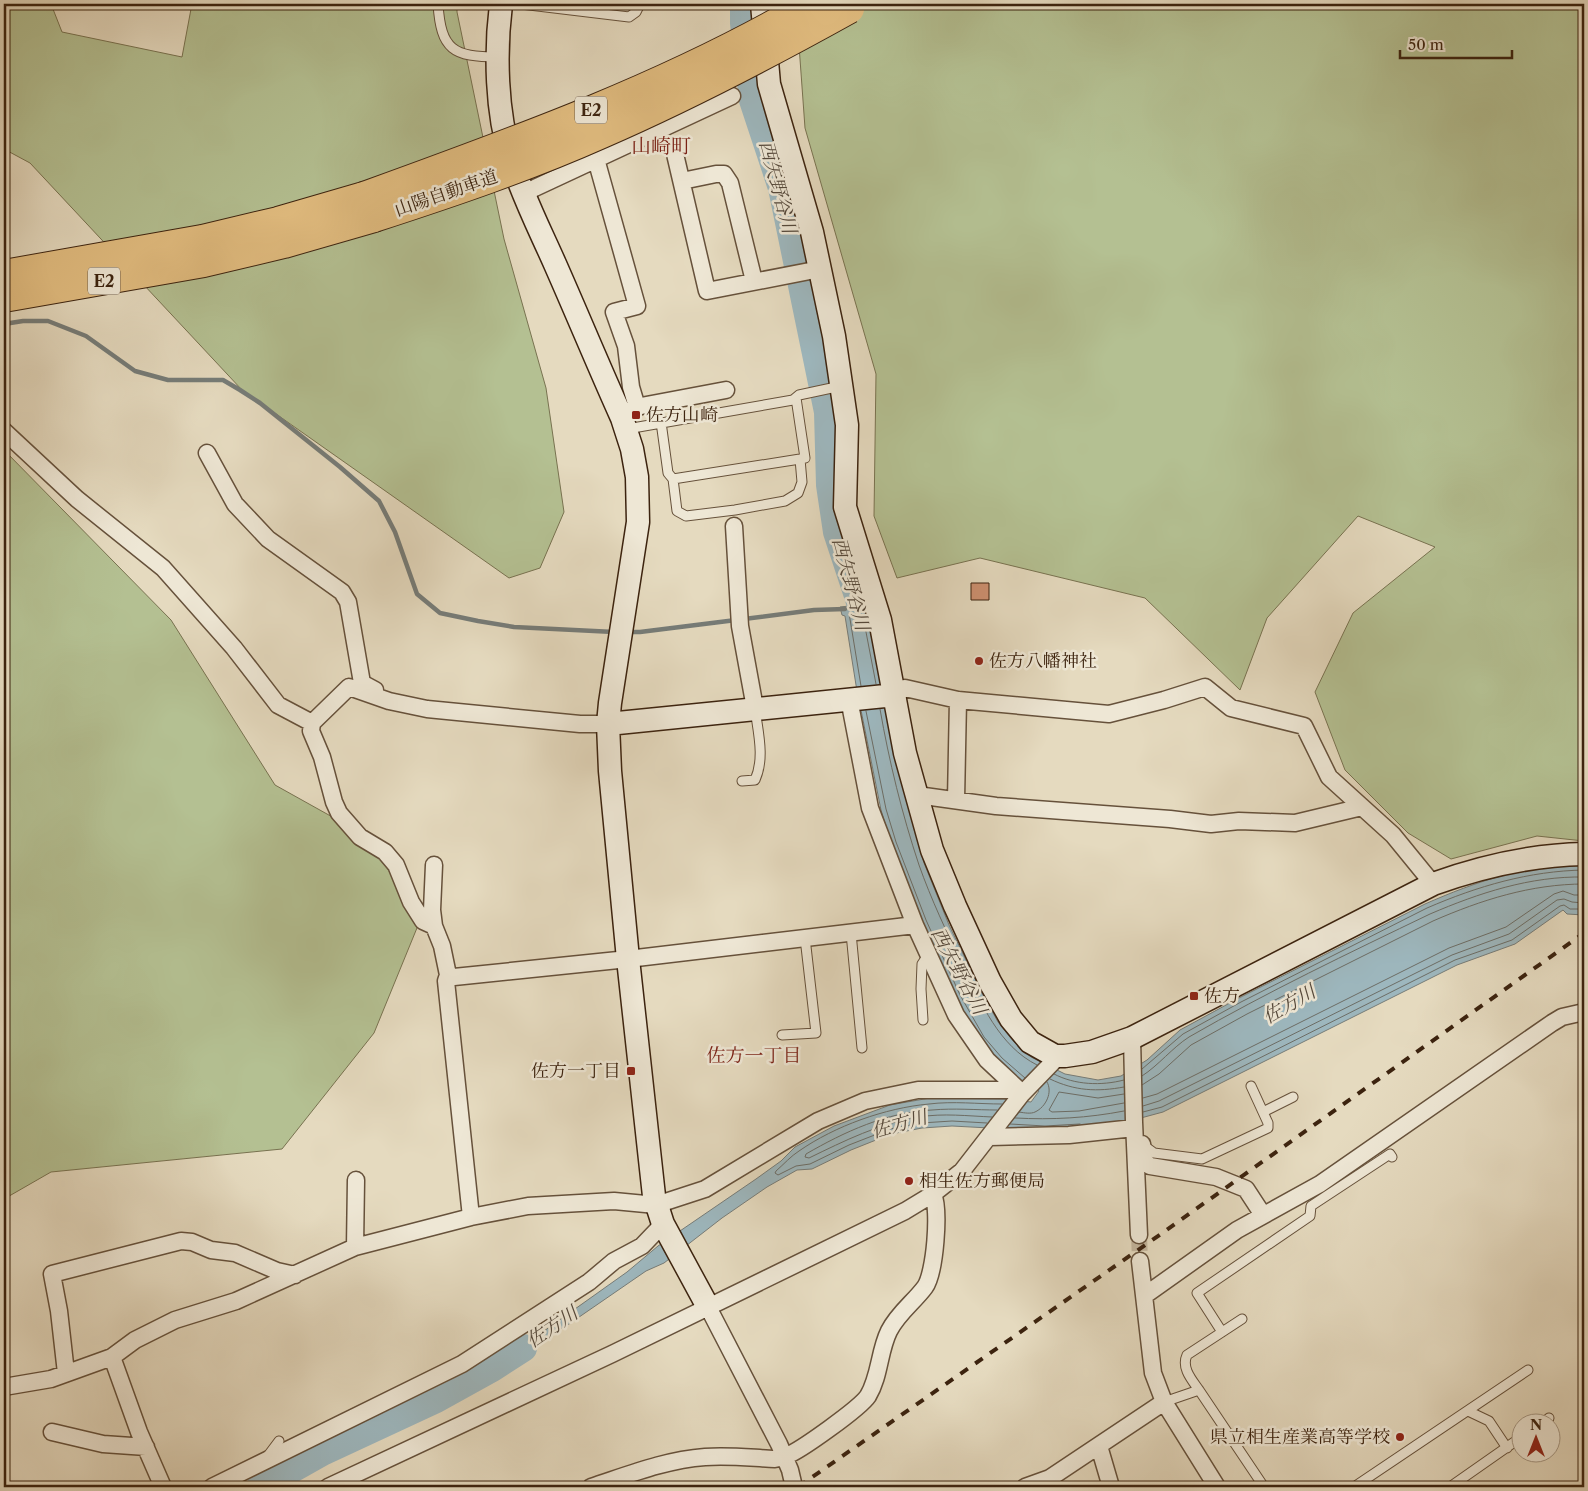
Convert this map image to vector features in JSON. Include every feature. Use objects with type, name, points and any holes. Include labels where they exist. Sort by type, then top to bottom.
[{"type":"highway","name":"山陽自動車道","points":[[4,274],[203,251],[284,244],[369,207],[472,157],[592,110],[734,45],[809,4]]},
{"type":"highway","name":"山陽自動車道","points":[[369,207],[474,185],[601,135],[739,70],[854,7]]},
{"type":"highway","name":"山陽自動車道","points":[[4,298],[203,251]]},
{"type":"street","points":[[501,4],[498,57],[500,92],[504,128],[511,159],[524,193],[627,417],[635,464],[638,501],[636,538],[608,724],[610,770],[628,959],[661,1219],[785,1457],[794,1487]]},
{"type":"street","points":[[762,4],[769,84],[812,232],[815,270],[834,336],[838,386],[847,425],[845,507],[880,620],[905,753],[932,850],[990,982],[1004,1010],[1020,1031],[1030,1042],[1054,1059]]},
{"type":"street","points":[[524,193],[732,96]]},
{"type":"street","points":[[675,154],[707,291],[815,270]]},
{"type":"street","points":[[596,160],[637,306],[614,312],[626,346],[632,387],[627,417]]},
{"type":"street","points":[[682,181],[724,174],[730,183],[754,281]]},
{"type":"street","points":[[627,417],[726,390]]},
{"type":"street","points":[[4,432],[77,499],[163,568],[234,648],[278,705],[312,723]]},
{"type":"street","points":[[207,453],[235,504],[268,538],[342,592],[348,602],[362,682],[375,690],[375,696]]},
{"type":"street","points":[[734,518],[740,620],[755,708]]},
{"type":"street","points":[[434,926],[423,921],[411,902],[396,865],[385,852],[360,837],[339,813],[334,802],[322,756],[314,739],[312,723],[349,687],[389,702],[427,710],[580,724],[608,724],[895,695],[905,688],[958,700],[1109,714],[1205,687],[1232,708],[1304,726],[1330,777],[1393,835],[1433,884]]},
{"type":"street","points":[[848,699],[870,808],[928,955],[956,1015],[988,1060],[1022,1092]]},
{"type":"street","points":[[956,800],[958,700]]},
{"type":"street","points":[[917,795],[996,806],[1170,819],[1211,824],[1239,821],[1294,823],[1362,807]]},
{"type":"street","points":[[328,1487],[588,1365],[905,1211],[933,1194],[962,1171],[991,1136],[1022,1092],[1054,1059],[1133,1043],[1433,884],[1480,868],[1515,860],[1550,855],[1584,854]]},
{"type":"street","points":[[434,865],[432,910],[434,926],[442,946],[448,975],[446,981],[471,1217]]},
{"type":"street","points":[[448,975],[454,977],[473,976],[915,925]]},
{"type":"street","points":[[1144,1296],[1237,1230],[1320,1184],[1552,1023],[1562,1017],[1584,1012]]},
{"type":"street","points":[[1133,1043],[1139,1236]]},
{"type":"street","points":[[212,1487],[462,1364],[589,1282],[614,1261],[642,1246],[661,1219],[705,1189],[818,1121],[865,1101],[918,1090],[1022,1092]]},
{"type":"street","points":[[1136,1133],[1145,1163],[1150,1166],[1216,1177],[1246,1189],[1263,1215]]},
{"type":"street","points":[[991,1136],[1136,1133]]},
{"type":"street","points":[[355,1247],[356,1180]]},
{"type":"street","points":[[590,1487],[638,1470],[706,1456],[785,1457],[853,1410],[868,1396],[875,1380],[889,1332],[899,1315],[926,1285],[935,1247],[936,1202],[933,1194]]},
{"type":"street","points":[[4,1387],[51,1379],[112,1357],[135,1340],[175,1320],[236,1301],[355,1247],[471,1217],[545,1204],[614,1201],[661,1219]]},
{"type":"street","points":[[66,1373],[59,1311],[52,1274],[180,1241],[192,1242],[211,1250],[235,1253],[276,1271],[295,1275]]},
{"type":"street","points":[[1140,1261],[1153,1373],[1164,1402],[1217,1487]]},
{"type":"street","points":[[112,1357],[163,1487]]},
{"type":"street","points":[[1025,1487],[1050,1478],[1164,1402]]},
{"type":"street","points":[[52,1432],[103,1444],[146,1447]]},
{"type":"street","points":[[1099,1446],[1111,1487]]},
{"type":"lane","points":[[438,4],[443,37],[456,51],[472,57],[498,57]]},
{"type":"lane","points":[[521,4],[629,18],[636,12],[640,4]]},
{"type":"lane","points":[[627,417],[661,422],[793,400],[799,395],[838,386]]},
{"type":"lane","points":[[673,479],[805,458],[796,398]]},
{"type":"lane","points":[[661,422],[668,474],[673,479],[677,511],[686,516],[734,518],[786,501],[798,493],[802,482],[800,459]]},
{"type":"lane","points":[[742,781],[755,780],[760,770],[761,759],[755,708]]},
{"type":"lane","points":[[851,933],[862,1048]]},
{"type":"lane","points":[[782,1035],[816,1033],[805,938]]},
{"type":"lane","points":[[923,1020],[922,964],[928,955]]},
{"type":"lane","points":[[1136,1133],[1154,1153],[1202,1159],[1268,1128],[1268,1123],[1251,1086]]},
{"type":"lane","points":[[1263,1112],[1293,1097]]},
{"type":"lane","points":[[1222,1332],[1197,1293],[1310,1216],[1311,1206],[1390,1154],[1392,1157]]},
{"type":"lane","points":[[1242,1319],[1187,1355],[1185,1360],[1187,1372],[1264,1487]]},
{"type":"lane","points":[[1354,1487],[1528,1370]]},
{"type":"lane","points":[[1164,1402],[1199,1390]]},
{"type":"lane","points":[[1468,1411],[1489,1421],[1507,1448]]},
{"type":"lane","points":[[260,1464],[279,1441]]},
{"type":"lane","points":[[1450,1487],[1510,1446]]},
{"type":"green space","points":[[4,4],[51,4],[62,32],[182,57],[191,9],[188,4],[457,4],[457,12],[504,239],[546,388],[564,512],[540,568],[509,578],[242,390],[30,163],[4,149]]},
{"type":"green space","points":[[796,4],[1584,4],[1584,841],[1537,836],[1451,859],[1408,833],[1345,770],[1315,692],[1353,613],[1435,547],[1358,516],[1267,618],[1240,690],[1145,598],[980,558],[897,578],[874,516],[876,374],[805,128]]},
{"type":"green space","points":[[4,450],[171,620],[275,785],[370,838],[419,923],[374,1033],[282,1149],[51,1172],[4,1199]]},
{"type":"water","points":[[853,571],[865,605],[901,781],[924,863],[949,925],[998,1022],[1013,1041],[1031,1057],[1065,1074],[1098,1080],[1121,1076],[1147,1060],[1180,1030],[1239,998],[1425,904],[1483,881],[1543,867],[1584,865],[1584,915],[1567,914],[1563,910],[1515,944],[1457,965],[1163,1112],[1126,1122],[1046,1131],[952,1126],[922,1128],[891,1134],[851,1150],[812,1169],[797,1170],[767,1187],[722,1218],[664,1263],[646,1271],[569,1324],[492,1368],[627,1272],[658,1246],[781,1161],[795,1147],[834,1126],[890,1105],[930,1098],[1003,1099],[1031,1102],[1039,1091],[1018,1080],[980,1040],[956,998],[921,922],[891,843],[881,810],[856,685],[845,616],[842,615],[840,607],[849,606],[854,600],[846,575]]},
{"type":"building","points":[[971,583],[989,583],[989,600],[971,600]]},
{"type":"waterway","name":"西矢野谷川","points":[[744,4],[744,23],[753,100],[782,188],[828,412],[830,485],[837,532],[862,608]]},
{"type":"waterway","points":[[4,324],[23,321],[48,321],[86,336],[135,371],[168,380],[223,380],[260,403],[379,501],[395,532],[417,594],[440,613],[514,627],[614,632]]},
{"type":"waterway","points":[[744,619],[814,610],[845,609]]},
{"type":"waterway","points":[[627,632],[736,620]]},
{"type":"waterway","name":"佐方川","points":[[260,1487],[322,1452],[436,1399],[492,1368],[523,1348]]},
{"type":"tunnel","points":[[1139,1235],[1140,1261]]},
{"type":"railway","points":[[798,1487],[1151,1241],[1584,933]]},
{"type":"place","name":"佐方山崎","points":[[636,415]]},
{"type":"place","name":"佐方八幡神社","points":[[979,661]]},
{"type":"place","name":"佐方","points":[[1194,996]]},
{"type":"place","name":"佐方一丁目","points":[[631,1071]]},
{"type":"place","name":"相生佐方郵便局","points":[[909,1181]]},
{"type":"place","name":"県立相生産業高等学校","points":[[1400,1437]]},
{"type":"district","name":"山崎町","points":[[661,146]]},
{"type":"district","name":"佐方一丁目","points":[[754,1055]]}]
